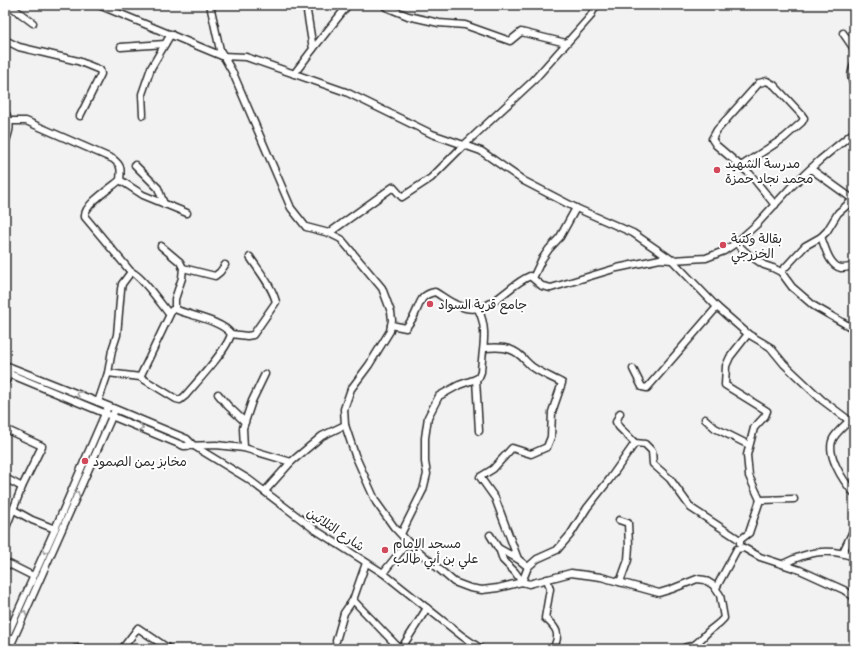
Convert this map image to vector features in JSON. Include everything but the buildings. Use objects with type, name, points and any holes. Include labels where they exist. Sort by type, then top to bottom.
[{"type":"street","points":[[9,5],[33,23]]},
{"type":"street","points":[[99,5],[222,56],[246,57],[346,92],[432,134],[481,151],[524,181],[576,208],[634,233],[672,260],[717,307],[748,334],[770,347],[784,364],[822,400],[852,422],[834,437],[831,445],[831,456],[847,485],[854,493]]},
{"type":"street","points":[[210,5],[222,56],[233,73],[291,208],[306,227],[329,233],[341,239],[382,288],[391,312],[392,320],[390,331],[369,365],[351,389],[344,409],[345,425],[355,455],[376,502],[394,527],[408,542],[454,582],[470,588],[482,590],[522,582],[529,584],[571,573],[589,574],[659,593],[697,579],[705,580],[716,588],[720,595],[724,618],[719,624],[708,631],[701,640],[683,649]]},
{"type":"street","points":[[306,5],[313,49]]},
{"type":"street","points":[[294,74],[348,5]]},
{"type":"street","points":[[386,5],[386,7],[408,16],[439,23],[465,25],[510,41],[522,32],[566,43]]},
{"type":"street","points":[[329,233],[393,187],[402,197],[431,178],[533,81],[590,17],[596,5]]},
{"type":"street","points":[[844,33],[854,50]]},
{"type":"street","points":[[143,115],[142,94],[152,68],[171,34]]},
{"type":"street","points":[[5,40],[19,47],[78,61],[100,70],[101,74],[80,116]]},
{"type":"street","points":[[121,47],[165,44]]},
{"type":"street","points":[[854,64],[851,72],[851,79],[854,84]]},
{"type":"street","points":[[741,166],[784,138],[802,122],[804,118],[774,85],[767,81],[759,83],[712,135],[713,142],[741,166],[775,204]]},
{"type":"street","points":[[5,112],[9,121],[10,130],[5,143]]},
{"type":"street","points":[[9,121],[26,121],[113,159],[119,164],[121,170],[120,180],[90,204],[84,213],[85,217],[131,272],[142,281],[169,314]]},
{"type":"street","points":[[391,325],[406,328],[415,315],[421,300],[427,294],[435,292],[457,305],[470,310],[478,309],[489,305],[520,280],[530,276],[542,286],[551,288],[617,268],[660,259],[672,260],[706,258],[724,251],[736,243],[811,169],[854,132]]},
{"type":"street","points":[[135,165],[158,188],[164,204]]},
{"type":"street","points":[[780,272],[805,246],[821,237],[838,212],[854,199],[811,169]]},
{"type":"street","points":[[120,180],[143,195],[187,213]]},
{"type":"street","points":[[533,278],[542,259],[560,237],[576,208]]},
{"type":"street","points":[[821,237],[831,261],[836,266],[843,268],[854,266]]},
{"type":"street","points":[[736,243],[749,255],[764,265],[780,272],[792,287],[814,306],[854,329]]},
{"type":"street","points":[[161,246],[180,262],[183,268],[182,278],[175,299],[175,309]]},
{"type":"street","points":[[175,309],[220,325],[230,334],[247,336],[254,335],[276,302],[264,278],[250,257]]},
{"type":"street","points":[[183,268],[214,276],[220,272],[225,265]]},
{"type":"street","points":[[98,402],[108,373],[112,350],[117,335],[122,284],[131,272]]},
{"type":"street","points":[[634,369],[642,387],[647,388],[717,307]]},
{"type":"street","points":[[140,378],[169,314],[175,309]]},
{"type":"street","points":[[401,534],[423,490],[427,474],[425,462],[425,438],[428,417],[439,396],[459,385],[476,379],[479,377],[481,372],[485,328],[483,319],[478,309]]},
{"type":"street","points":[[108,373],[140,378],[180,400],[217,358],[230,338],[230,334]]},
{"type":"street","points":[[740,540],[749,533],[760,500],[749,476],[747,455],[754,428],[765,416],[767,411],[725,385],[726,366],[730,357],[748,334]]},
{"type":"street","points":[[484,348],[501,346],[510,348],[533,368],[562,383],[552,412],[551,437],[547,447],[531,454],[512,448],[493,469],[480,477],[495,498],[518,559]]},
{"type":"street","name":"شارع الثلاثين","points":[[5,365],[9,371],[184,446],[194,446]]},
{"type":"street","points":[[5,383],[9,371]]},
{"type":"street","name":"شارع الثلاثين","points":[[9,371],[98,402],[186,439],[194,446],[231,467],[314,529],[383,573],[462,636],[481,649]]},
{"type":"street","points":[[244,448],[243,428],[252,401],[265,374]]},
{"type":"street","points":[[476,379],[479,431]]},
{"type":"street","points":[[218,394],[245,422]]},
{"type":"street","points":[[5,640],[108,406]]},
{"type":"street","points":[[9,649],[115,409]]},
{"type":"street","points":[[620,413],[616,422],[619,428],[635,443],[645,444],[652,451],[654,464],[670,479],[691,508],[740,540]]},
{"type":"street","points":[[706,419],[715,428],[749,445]]},
{"type":"street","points":[[265,491],[291,462],[322,436],[345,425]]},
{"type":"street","points":[[5,429],[42,446],[22,487],[5,530]]},
{"type":"street","points":[[522,582],[528,567],[537,559],[557,550],[570,535],[587,508],[610,480],[635,443]]},
{"type":"street","points":[[194,446],[216,445],[244,448],[291,462]]},
{"type":"street","points":[[5,478],[22,487]]},
{"type":"street","points":[[760,500],[794,499]]},
{"type":"street","points":[[14,510],[32,520],[55,529]]},
{"type":"street","points":[[619,520],[628,523],[629,546],[628,560],[620,582]]},
{"type":"street","points":[[843,552],[854,529]]},
{"type":"street","points":[[490,534],[503,560],[515,572],[522,582]]},
{"type":"street","points":[[740,540],[740,549]]},
{"type":"street","points":[[383,573],[408,542]]},
{"type":"street","points":[[498,548],[518,559],[528,567]]},
{"type":"street","points":[[716,588],[737,549],[744,548],[760,558],[783,564],[844,590],[854,597]]},
{"type":"street","points":[[783,564],[800,556],[816,553],[843,552],[854,557]]},
{"type":"street","points":[[336,641],[344,613],[353,600],[366,563]]},
{"type":"street","points":[[5,565],[9,564],[33,576]]},
{"type":"street","points":[[547,579],[550,589],[545,618],[555,627],[557,636],[554,647],[561,649]]},
{"type":"street","points":[[353,600],[401,649],[427,608]]},
{"type":"street","points":[[122,649],[138,628],[169,649]]},
{"type":"street","points":[[75,649],[84,649]]},
{"type":"place","name":"مدرسة الشهيد محمد نجاد حمزة","points":[[717,170]]},
{"type":"place","name":"بقالة وكتبة الخزرجي","points":[[723,245]]},
{"type":"place","name":"جامع قرية السواد","points":[[430,304]]},
{"type":"place","name":"مخابز يمن الصمود","points":[[85,461]]},
{"type":"place","name":"مسجد الإمام علي بن أبي طالب","points":[[385,550]]}]
